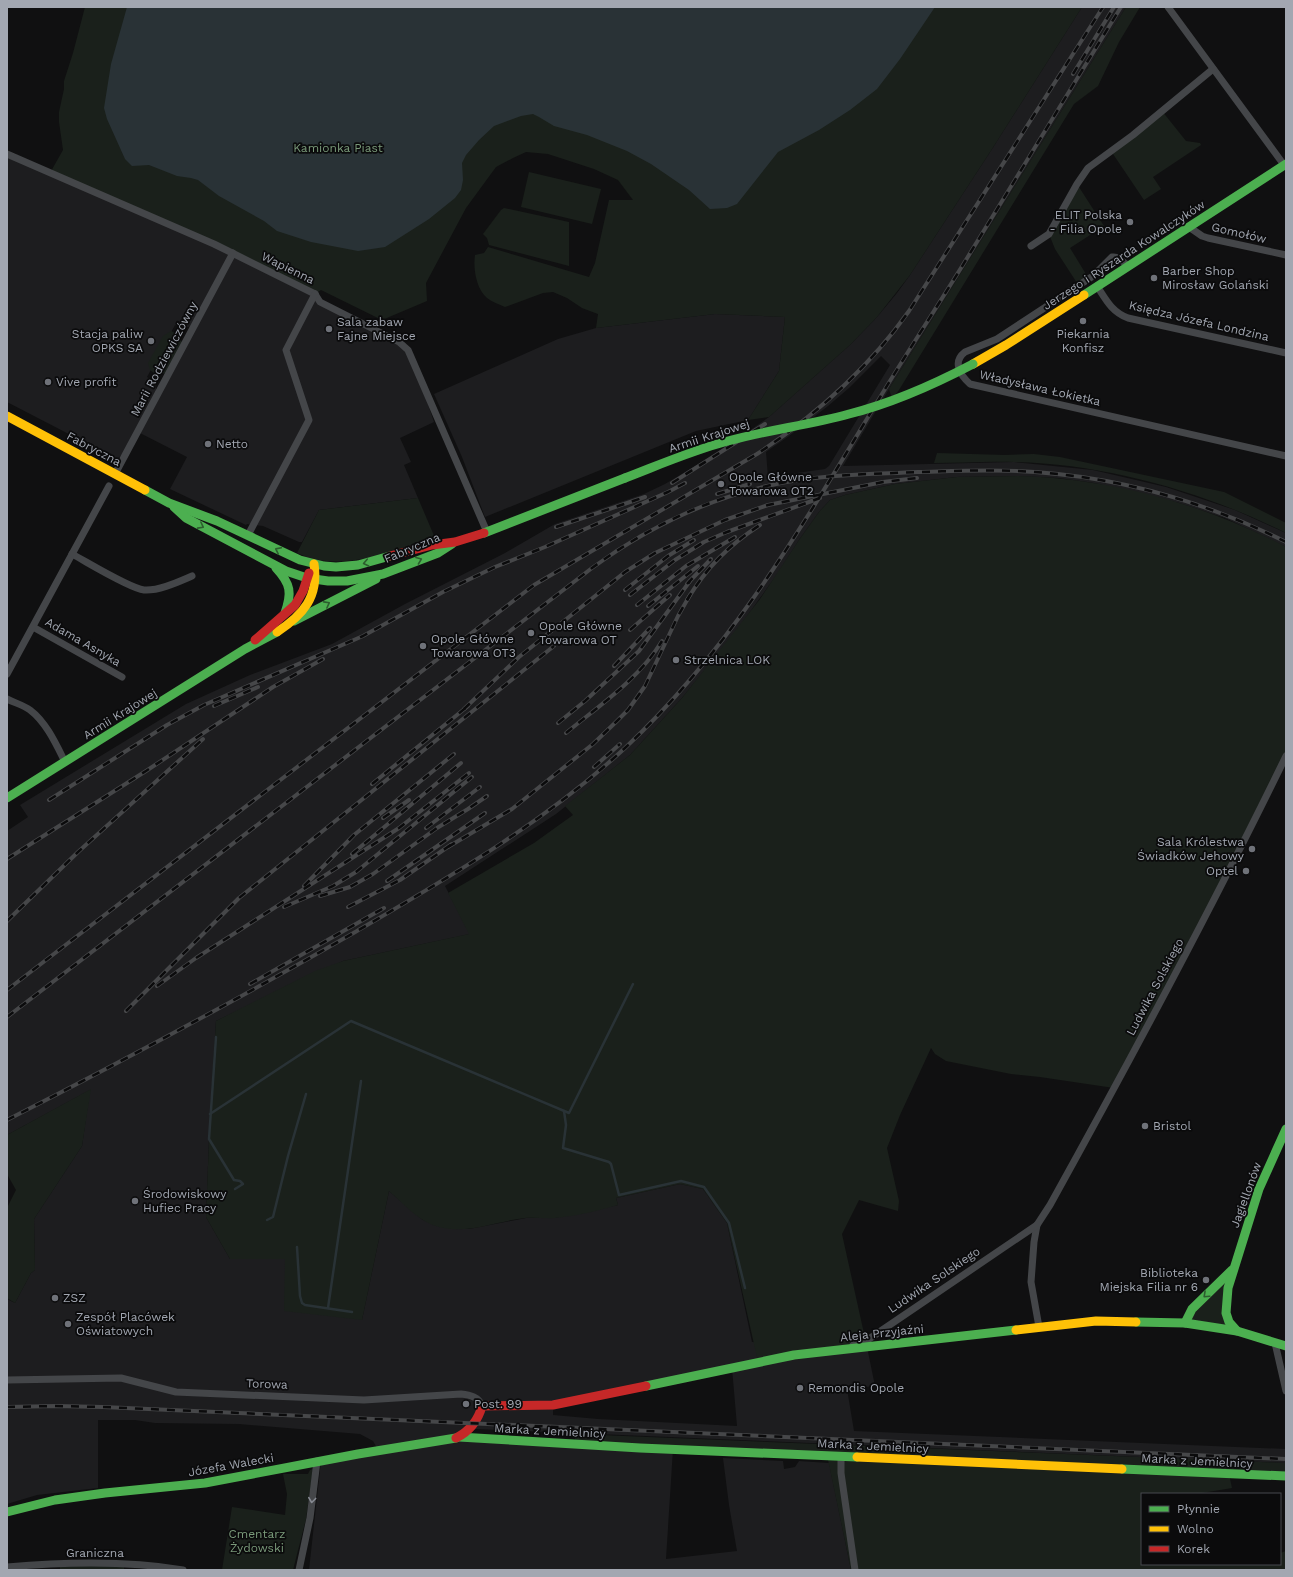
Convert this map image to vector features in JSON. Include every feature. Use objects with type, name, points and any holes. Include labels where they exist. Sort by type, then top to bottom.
[{"type":"main road","name":"Jerzego i Ryszarda Kowalczyków","points":[[973,364],[1006,345],[1285,165]]},
{"type":"main road","name":"Armii Krajowej","points":[[456,542],[487,532],[625,478],[727,441],[834,418],[878,406],[933,385],[973,364]]},
{"type":"main road","name":"Fabryczna","points":[[7,416],[169,503],[200,514],[294,557],[314,564],[336,567],[358,565],[432,545],[456,542]]},
{"type":"main road","name":"Fabryczna","points":[[169,503],[186,518],[272,564],[311,579],[347,581],[383,574],[438,553],[456,542]]},
{"type":"main road","points":[[272,564],[284,576],[288,585],[290,596],[284,614]]},
{"type":"main road","name":"Armii Krajowej","points":[[7,798],[245,649],[269,637],[292,622],[310,599],[311,579],[314,564]]},
{"type":"main road","points":[[292,622],[366,585],[383,574]]},
{"type":"main road","name":"Armii Krajowej","points":[[245,649],[295,605],[311,579]]},
{"type":"main road","name":"Jagiellonów","points":[[1237,1331],[1229,1322],[1225,1307],[1228,1288],[1259,1189],[1286,1129]]},
{"type":"main road","name":"Jagiellonów","points":[[1185,1323],[1192,1309],[1233,1270]]},
{"type":"main road","name":"Aleja Przyjaźni","points":[[482,1406],[552,1405],[578,1401],[794,1355],[1096,1321],[1185,1323],[1237,1331],[1286,1346]]},
{"type":"main road","points":[[459,1437],[471,1429],[478,1418],[482,1406]]},
{"type":"main road","name":"Marka z Jemielnicy","points":[[459,1437],[575,1445],[1286,1476]]},
{"type":"main road","name":"Józefa Walecki","points":[[7,1512],[46,1502],[99,1494],[206,1482],[378,1450],[450,1440],[459,1437]]},
{"type":"street","points":[[1168,7],[1285,165]]},
{"type":"street","points":[[1031,246],[1049,234],[1077,184],[1088,168],[1133,135],[1213,69]]},
{"type":"street","name":"Wapienna","points":[[7,154],[233,253],[315,294],[286,350],[309,420],[248,535]]},
{"type":"street","name":"Gomołów","points":[[1189,227],[1202,236],[1208,238],[1286,255]]},
{"type":"street","name":"Marii Rodziewiczówny","points":[[115,474],[233,253]]},
{"type":"street","name":"Władysława Łokietka","points":[[1128,266],[1118,258],[1112,257],[1093,276],[1022,323],[997,339],[961,355],[958,365],[962,376],[970,384],[1286,456]]},
{"type":"street","name":"Księdza Józefa Londzina","points":[[1097,286],[1110,306],[1115,311],[1128,318],[1286,353]]},
{"type":"street","points":[[315,294],[320,302],[398,342],[408,350],[487,532]]},
{"type":"street","points":[[7,674],[109,486]]},
{"type":"street","points":[[72,554],[131,585],[144,590],[166,587],[192,576]]},
{"type":"street","name":"Adama Asnyka","points":[[33,627],[122,677]]},
{"type":"street","points":[[7,699],[22,706],[38,717],[51,736],[65,762]]},
{"type":"street","name":"Ludwika Solskiego","points":[[842,1349],[866,1341],[1037,1225],[1050,1205],[1127,1065],[1286,756]]},
{"type":"street","name":"Ludwika Solskiego","points":[[1037,1225],[1034,1242],[1031,1282],[1039,1327]]},
{"type":"street","points":[[1275,1343],[1286,1391]]},
{"type":"street","name":"Torowa","points":[[7,1380],[121,1378],[176,1392],[364,1400],[461,1394],[470,1395],[477,1398],[482,1406]]},
{"type":"street","points":[[841,1456],[841,1473],[855,1570]]},
{"type":"street","points":[[299,1570],[310,1518],[317,1461]]},
{"type":"street","name":"Graniczna","points":[[7,1567],[60,1567],[121,1563],[183,1570]]},
{"type":"shaded area","name":"Kamionka Piast","points":[[127,7],[935,7],[900,59],[877,89],[850,110],[819,130],[778,152],[737,204],[727,208],[710,209],[689,190],[651,164],[627,151],[587,135],[554,126],[533,114],[521,116],[494,126],[479,140],[466,155],[462,163],[463,180],[461,190],[455,198],[429,219],[385,247],[358,251],[311,242],[277,231],[264,221],[219,196],[198,180],[177,176],[149,165],[132,166],[125,159],[107,119],[104,108],[111,64]]},
{"type":"shaded area","points":[[1082,7],[1126,7],[889,389],[843,466],[1014,462],[1093,470],[1166,487],[1235,510],[1286,533],[1286,547],[1225,518],[1179,503],[1094,483],[1059,478],[1017,476],[957,477],[895,484],[845,495],[830,500],[819,512],[778,573],[734,634],[682,698],[630,755],[556,814],[445,886],[470,934],[343,961],[216,1021],[210,1114],[206,1217],[230,1259],[285,1259],[362,1320],[389,1191],[423,1220],[469,1229],[526,1218],[554,1218],[618,1205],[616,1198],[680,1184],[703,1189],[727,1223],[752,1342],[867,1347],[875,1386],[847,1389],[854,1431],[1286,1449],[1286,1463],[476,1429],[465,1434],[673,1449],[666,1559],[737,1551],[723,1458],[783,1461],[784,1469],[795,1467],[799,1461],[829,1463],[851,1570],[309,1570],[321,1461],[378,1450],[373,1441],[360,1434],[239,1424],[155,1423],[135,1420],[98,1420],[98,1488],[37,1495],[7,1504],[7,1299],[15,1303],[31,1273],[35,1270],[34,1219],[82,1146],[90,1090],[7,1135],[7,831],[28,817],[20,805],[186,704],[250,675],[332,644],[405,604],[505,553],[555,524],[644,494],[665,484],[722,450],[769,417],[851,344],[877,317],[910,275]],"holes":[[[881,356],[890,365],[829,466],[825,469],[768,477],[766,452],[828,406],[849,388]],[[732,1368],[737,1426],[598,1419],[553,1415],[553,1405]]]},
{"type":"shaded area","points":[[7,154],[214,244],[315,294],[320,302],[399,342],[415,366],[434,422],[400,438],[411,462],[404,465],[418,498],[319,510],[302,542],[299,542],[263,526],[246,525],[170,489],[187,457],[138,432],[129,449],[117,459],[7,402]],"holes":[[[175,325],[182,328],[194,326],[157,394],[155,383],[147,377]]]},
{"type":"shaded area","points":[[715,314],[785,317],[779,371],[748,420],[696,431],[485,517],[462,457],[434,394],[558,339],[596,328]]},
{"type":"green space","name":"Kamionka Piast","points":[[85,7],[1082,7],[910,275],[877,317],[851,344],[769,417],[748,420],[779,371],[785,317],[715,314],[596,328],[598,314],[582,308],[567,298],[553,292],[543,293],[505,307],[493,302],[483,294],[476,278],[474,266],[475,255],[484,253],[488,247],[589,277],[595,263],[609,200],[633,200],[618,180],[594,169],[548,154],[526,152],[496,167],[466,208],[426,283],[427,301],[382,320],[321,290],[315,294],[233,253],[50,173],[63,150],[59,112],[64,89],[64,81]]},
{"type":"green space","points":[[1126,7],[1140,7],[1119,42],[1098,86],[1074,104],[899,390],[892,399],[889,389]]},
{"type":"green space","points":[[1162,111],[1186,141],[1200,143],[1201,145],[1153,177],[1161,189],[1144,200],[1111,151]]},
{"type":"green space","points":[[529,172],[601,189],[592,224],[521,207]]},
{"type":"green space","points":[[1077,184],[1104,226],[1070,248],[1089,279],[1079,286],[1055,249],[1049,234]]},
{"type":"green space","points":[[504,208],[569,222],[569,266],[489,245],[487,238],[483,234]]},
{"type":"green space","points":[[171,331],[179,335],[183,346],[170,372],[157,375],[150,370],[148,363],[163,336]]},
{"type":"green space","points":[[937,453],[1005,455],[1034,454],[1060,457],[1224,492],[1286,523],[1286,533],[1255,518],[1222,505],[1154,483],[1084,468],[1049,464],[1004,462],[934,463]]},
{"type":"green space","points":[[1017,476],[1086,482],[1156,496],[1223,518],[1286,547],[1286,756],[1114,1088],[1011,1074],[946,1061],[935,1054],[931,1048],[900,1115],[887,1148],[899,1201],[898,1211],[859,1200],[842,1234],[867,1347],[758,1362],[727,1223],[703,1189],[680,1184],[616,1198],[618,1205],[587,1213],[555,1218],[515,1219],[464,1229],[444,1228],[428,1223],[414,1214],[389,1191],[362,1320],[284,1311],[285,1259],[230,1259],[206,1217],[210,1114],[216,1021],[315,971],[343,961],[469,934],[448,893],[534,843],[573,815],[565,806],[630,755],[682,698],[760,599],[799,540],[819,512],[830,500],[845,495],[895,484],[957,477]]},
{"type":"green space","points":[[418,498],[435,538],[384,554],[349,561],[314,559],[297,553],[319,510]]},
{"type":"green space","points":[[91,1089],[82,1146],[34,1219],[35,1270],[31,1273],[15,1303],[7,1298],[7,1208],[16,1190],[7,1174],[7,1135]]},
{"type":"green space","points":[[1233,1270],[1228,1288],[1232,1326],[1186,1319]]},
{"type":"green space","points":[[575,1434],[1286,1463],[1286,1476],[1229,1474],[1232,1488],[1202,1493],[1141,1493],[1141,1565],[1281,1565],[1281,1553],[1286,1551],[1286,1570],[851,1570],[827,1455],[575,1445]]},
{"type":"green space","name":"Cmentarz Żydowski","points":[[313,1469],[306,1519],[293,1570],[222,1570],[232,1507],[285,1515],[287,1494],[283,1474],[308,1474],[310,1470]]},
{"type":"green space","points":[[124,1563],[124,1570],[60,1570],[60,1564]]},
{"type":"waterway","points":[[210,1114],[351,1021],[569,1113],[633,984]]},
{"type":"waterway","points":[[216,1037],[209,1139],[234,1180],[240,1181],[243,1184],[235,1189]]},
{"type":"waterway","points":[[328,1308],[361,1081]]},
{"type":"waterway","points":[[267,1220],[273,1217],[288,1156],[306,1094]]},
{"type":"waterway","points":[[564,1111],[566,1125],[563,1148],[609,1162],[611,1164],[619,1195],[681,1181],[704,1187],[729,1223],[745,1288]]},
{"type":"waterway","points":[[297,1247],[300,1296],[302,1303],[305,1305],[352,1312]]},
{"type":"railway","points":[[7,990],[534,585],[757,454],[800,423],[840,390],[876,352],[909,311],[1103,7]]},
{"type":"railway","points":[[1073,74],[1114,7]]},
{"type":"railway","points":[[7,1120],[227,1004],[314,956],[427,890],[530,824],[563,800],[625,748],[701,667],[766,580],[796,535],[1121,7]]},
{"type":"railway","points":[[672,483],[765,424]]},
{"type":"railway","points":[[7,1017],[592,568],[640,537],[665,523],[716,501],[742,492],[770,485],[828,476],[962,471],[1035,472],[1100,480],[1164,495],[1226,515],[1286,542]]},
{"type":"railway","points":[[464,709],[519,657],[625,572],[655,553],[725,520],[768,505],[883,482],[917,478]]},
{"type":"railway","points":[[49,800],[167,725],[204,705],[363,636],[443,592],[495,567],[545,547],[685,483]]},
{"type":"railway","points":[[717,494],[750,484]]},
{"type":"railway","points":[[556,527],[645,497]]},
{"type":"railway","points":[[630,595],[675,560],[704,542],[820,498]]},
{"type":"railway","points":[[687,600],[710,567],[728,549],[760,525]]},
{"type":"railway","points":[[637,605],[686,566],[735,537]]},
{"type":"railway","points":[[625,590],[668,556],[694,540]]},
{"type":"railway","points":[[687,584],[711,559]]},
{"type":"railway","points":[[648,606],[698,566]]},
{"type":"railway","points":[[558,723],[585,701],[639,651],[690,581]]},
{"type":"railway","points":[[630,630],[670,595]]},
{"type":"railway","points":[[448,847],[512,809],[593,744],[628,710],[645,686],[678,616],[690,595]]},
{"type":"railway","points":[[614,666],[650,628]]},
{"type":"railway","points":[[566,733],[618,691],[653,655],[662,641]]},
{"type":"railway","points":[[126,1011],[239,898],[554,646]]},
{"type":"railway","points":[[7,859],[146,771],[273,687],[323,659]]},
{"type":"railway","points":[[214,706],[258,687]]},
{"type":"railway","points":[[372,784],[468,706]]},
{"type":"railway","points":[[7,921],[78,852],[203,739]]},
{"type":"railway","points":[[594,767],[620,744]]},
{"type":"railway","points":[[304,886],[354,835],[454,754]]},
{"type":"railway","points":[[352,854],[461,763]]},
{"type":"railway","points":[[157,986],[196,958],[399,828],[469,773]]},
{"type":"railway","points":[[284,907],[333,886],[356,872],[472,777]]},
{"type":"railway","points":[[426,828],[480,787]]},
{"type":"railway","points":[[320,896],[350,887],[373,874],[437,828],[487,796]]},
{"type":"railway","points":[[383,818],[409,800]]},
{"type":"railway","points":[[387,881],[485,813]]},
{"type":"railway","points":[[348,907],[400,880],[452,844]]},
{"type":"railway","points":[[250,984],[384,908]]},
{"type":"railway","points":[[7,1407],[103,1407],[1286,1459]]},
{"type":"traffic: fast","points":[[1084,295],[1286,164]]},
{"type":"traffic: fast","points":[[625,478],[676,458],[743,437],[865,410],[928,386],[973,364]]},
{"type":"traffic: fast","points":[[484,533],[625,478]]},
{"type":"traffic: fast","points":[[145,490],[169,503],[217,521],[300,560],[324,566],[336,567],[358,565],[390,556]]},
{"type":"traffic: fast","points":[[174,507],[186,518],[286,571],[307,578],[328,581],[347,581],[383,574],[438,553],[452,544]]},
{"type":"traffic: fast","points":[[276,568],[285,579],[289,589],[289,600],[285,613]]},
{"type":"traffic: fast","points":[[294,621],[376,579]]},
{"type":"traffic: fast","points":[[7,798],[245,649],[277,632]]},
{"type":"traffic: fast","points":[[1237,1331],[1229,1322],[1226,1313],[1228,1288],[1259,1189],[1286,1129]]},
{"type":"traffic: fast","points":[[1185,1323],[1192,1309],[1232,1270]]},
{"type":"traffic: fast","points":[[1136,1322],[1185,1323],[1237,1331],[1286,1346]]},
{"type":"traffic: fast","points":[[646,1386],[794,1355],[1016,1330]]},
{"type":"traffic: fast","points":[[459,1437],[640,1448],[857,1457]]},
{"type":"traffic: fast","points":[[7,1512],[55,1500],[105,1493],[205,1483],[358,1454],[456,1438]]},
{"type":"traffic: fast","points":[[1122,1469],[1286,1476]]},
{"type":"traffic: slow","points":[[973,364],[1006,345],[1084,295]]},
{"type":"traffic: slow","points":[[7,416],[145,490]]},
{"type":"traffic: slow","points":[[277,632],[294,619],[307,604],[314,586],[314,564]]},
{"type":"traffic: slow","points":[[1016,1330],[1096,1321],[1136,1322]]},
{"type":"traffic: slow","points":[[857,1457],[1122,1469]]},
{"type":"traffic: jam","points":[[390,556],[432,545],[455,542],[484,533]]},
{"type":"traffic: jam","points":[[255,640],[295,605],[303,591],[309,573]]},
{"type":"traffic: jam","points":[[456,1438],[473,1425],[482,1406],[553,1405],[646,1386]]},
{"type":"place","name":"ELIT Polska - Filia Opole","points":[[1130,222]]},
{"type":"place","name":"Barber Shop Mirosław Golański","points":[[1154,278]]},
{"type":"place","name":"Piekarnia Konfisz","points":[[1083,321]]},
{"type":"place","name":"Sala zabaw Fajne Miejsce","points":[[329,329]]},
{"type":"place","name":"Stacja paliw OPKS SA","points":[[151,341]]},
{"type":"place","name":"Vive profit","points":[[48,382]]},
{"type":"place","name":"Netto","points":[[208,444]]},
{"type":"place","name":"Opole Główne Towarowa OT2","points":[[721,484]]},
{"type":"place","name":"Opole Główne Towarowa OT","points":[[531,633]]},
{"type":"place","name":"Opole Główne Towarowa OT3","points":[[423,646]]},
{"type":"place","name":"Strzelnica LOK","points":[[676,660]]},
{"type":"place","name":"Sala Królestwa Świadków Jehowy","points":[[1252,849]]},
{"type":"place","name":"Optel","points":[[1246,871]]},
{"type":"place","name":"Bristol","points":[[1145,1126]]},
{"type":"place","name":"Środowiskowy Hufiec Pracy","points":[[135,1201]]},
{"type":"place","name":"Biblioteka Miejska Filia nr 6","points":[[1206,1280]]},
{"type":"place","name":"ZSZ","points":[[55,1298]]},
{"type":"place","name":"Zespół Placówek Oświatowych","points":[[68,1324]]},
{"type":"place","name":"Remondis Opole","points":[[800,1388]]},
{"type":"place","name":"Post. 99","points":[[466,1404]]}]
